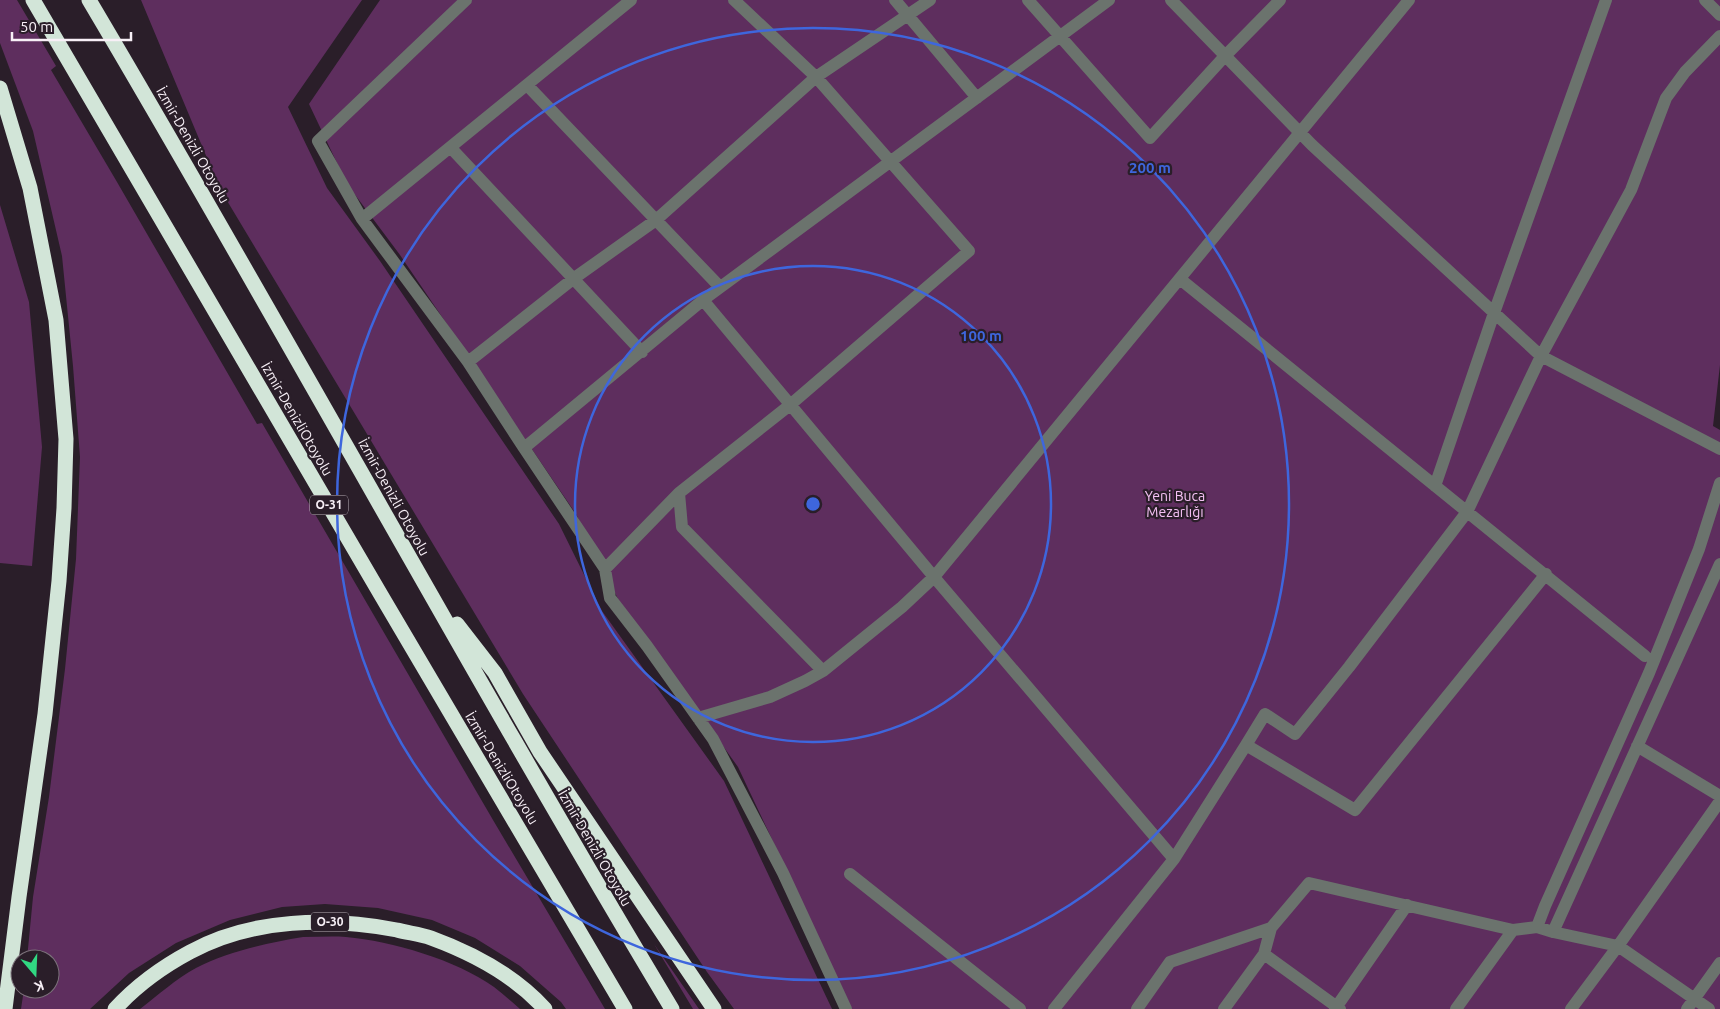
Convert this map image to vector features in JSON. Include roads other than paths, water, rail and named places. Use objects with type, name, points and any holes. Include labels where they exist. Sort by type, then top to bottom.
[{"type":"highway","name":"İzmir-DenizliOtoyolu","points":[[33,0],[625,1009]]},
{"type":"highway","name":"İzmir-Denizli Otoyolu","points":[[89,0],[217,217],[524,758],[672,1009]]},
{"type":"highway","points":[[0,88],[30,188],[56,320],[66,439],[59,582],[46,705],[5,1009]]},
{"type":"highway","points":[[421,577],[495,673],[540,752],[714,1009]]},
{"type":"highway","name":"O-30","points":[[115,1009],[128,994],[191,951],[228,936],[270,926],[316,922],[352,923],[429,937],[481,960],[530,993],[546,1009]]},
{"type":"lane","points":[[466,0],[318,141],[362,219],[468,362],[605,569],[610,598],[648,646],[714,739],[783,873],[846,1009]]},
{"type":"lane","points":[[362,219],[630,0]]},
{"type":"lane","points":[[605,569],[679,493],[790,405],[969,251],[816,76],[734,0]]},
{"type":"lane","points":[[895,0],[977,98]]},
{"type":"lane","points":[[468,362],[573,279],[656,220],[816,76],[930,0]]},
{"type":"lane","points":[[1028,0],[1150,138],[1225,56],[1280,0]]},
{"type":"lane","points":[[524,448],[642,352],[702,300],[1109,0]]},
{"type":"lane","points":[[1171,0],[1300,133],[1541,356],[1720,449]]},
{"type":"lane","points":[[698,718],[770,697],[823,671],[902,607],[934,577],[1409,0]]},
{"type":"lane","points":[[1435,486],[1494,313],[1606,0]]},
{"type":"lane","points":[[1705,0],[1720,15]]},
{"type":"lane","points":[[1054,1009],[1174,859],[1265,714],[1295,734],[1350,667],[1467,512],[1541,356],[1631,190],[1666,98],[1685,72],[1720,36]]},
{"type":"lane","points":[[527,85],[720,288]]},
{"type":"lane","points":[[451,148],[642,352]]},
{"type":"lane","points":[[1180,279],[1645,656]]},
{"type":"lane","points":[[702,300],[1174,859]]},
{"type":"lane","points":[[1537,926],[1650,673],[1699,549],[1720,483]]},
{"type":"lane","points":[[679,493],[682,527],[823,671]]},
{"type":"lane","points":[[1553,932],[1720,564]]},
{"type":"lane","points":[[1246,745],[1355,810],[1546,574]]},
{"type":"lane","points":[[1636,746],[1720,796]]},
{"type":"lane","points":[[1571,1009],[1618,946],[1720,801]]},
{"type":"lane","points":[[850,874],[1020,1009]]},
{"type":"lane","points":[[1224,1009],[1264,954],[1271,928],[1309,883],[1513,930],[1537,926],[1553,932],[1618,946],[1709,1009]]},
{"type":"lane","points":[[1264,954],[1338,1008],[1407,905]]},
{"type":"lane","points":[[1137,1009],[1170,962],[1271,928]]},
{"type":"lane","points":[[1456,1009],[1513,930]]},
{"type":"lane","points":[[1687,1009],[1720,962]]},
{"type":"park label","name":"Yeni Buca Mezarlığı","points":[[1175,504]]}]
